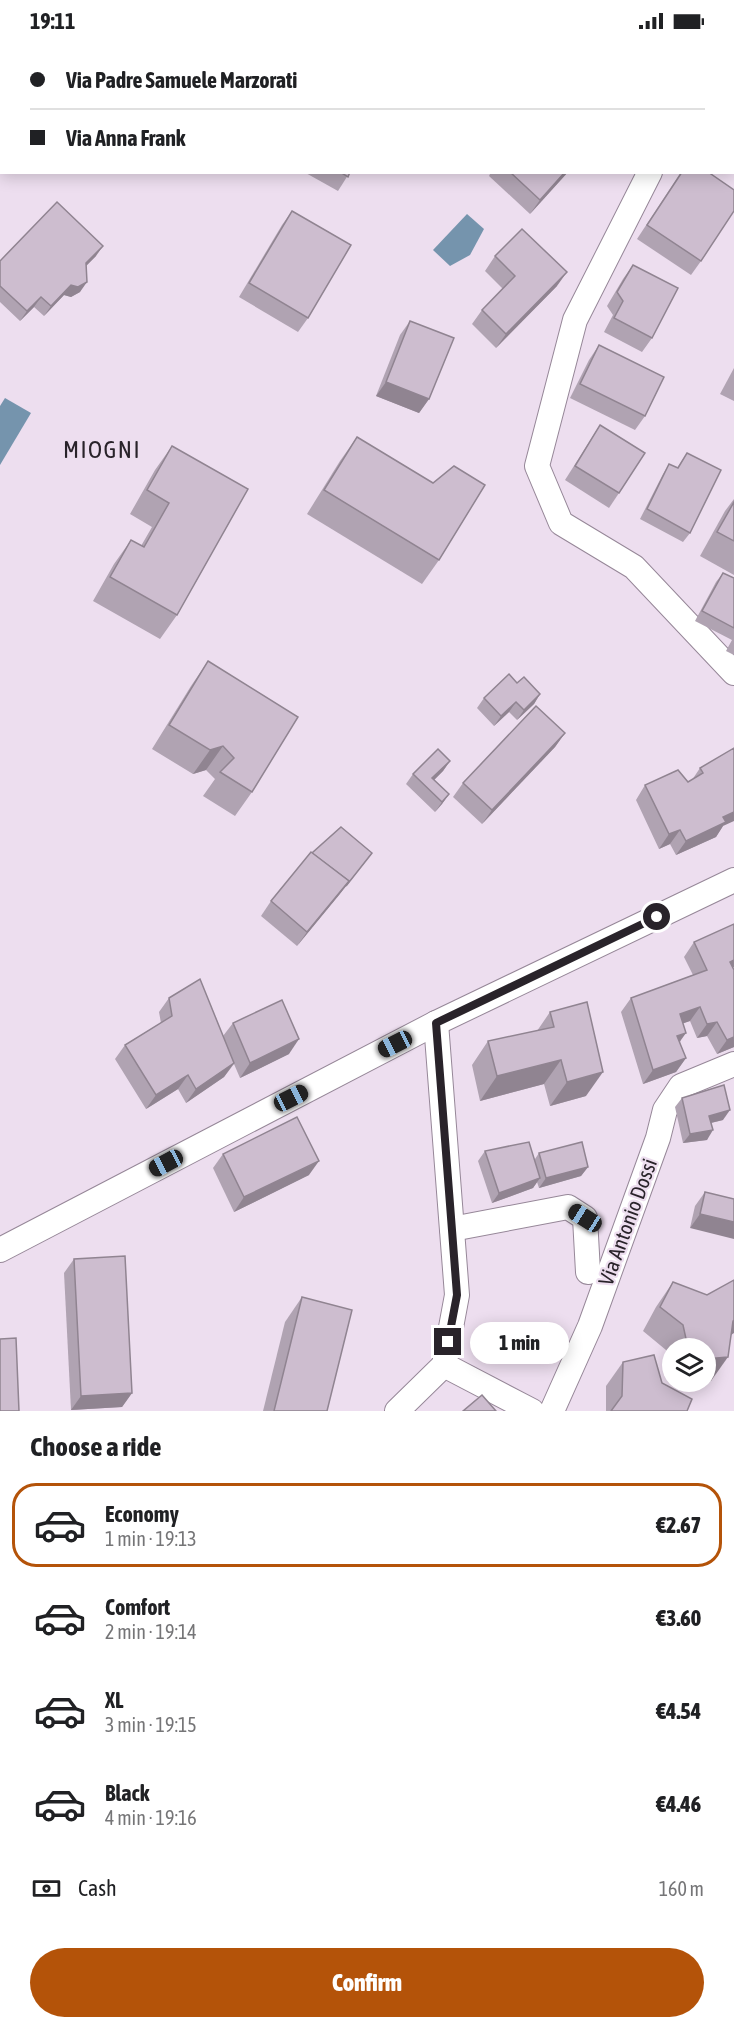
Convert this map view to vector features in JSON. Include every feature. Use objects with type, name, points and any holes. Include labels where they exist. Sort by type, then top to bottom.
[{"type":"street","points":[[649,174],[575,320],[537,466],[561,523],[634,567],[734,673]]},
{"type":"street","points":[[0,1250],[436,1023],[734,880]]},
{"type":"street","points":[[397,1411],[444,1365],[457,1295],[436,1023]]},
{"type":"street","name":"Via Antonio Dossi","points":[[552,1411],[590,1326],[658,1138],[665,1110],[681,1086],[734,1064]]},
{"type":"street","points":[[452,1229],[568,1207],[585,1218],[588,1272]]},
{"type":"street","points":[[444,1365],[532,1411]]},
{"type":"water","points":[[467,214],[484,229],[470,255],[450,266],[433,250]]},
{"type":"water","points":[[5,398],[31,413],[0,465],[0,406]]},
{"type":"building","points":[[512,174],[563,174],[540,200]]},
{"type":"building","points":[[681,174],[711,174],[734,190],[734,211],[701,261],[647,225]]},
{"type":"building","points":[[57,202],[103,246],[86,263],[87,282],[78,287],[71,285],[51,306],[41,297],[27,311],[0,286],[0,261]]},
{"type":"building","points":[[292,211],[351,245],[308,318],[249,283]]},
{"type":"building","points":[[522,229],[567,272],[506,334],[482,310],[515,276],[495,256]]},
{"type":"building","points":[[633,265],[678,288],[652,338],[614,318],[623,301],[617,292]]},
{"type":"building","points":[[410,321],[454,338],[429,399],[386,382]]},
{"type":"building","points":[[599,345],[664,377],[645,416],[580,384]]},
{"type":"building","points":[[600,425],[645,453],[619,493],[575,466]]},
{"type":"building","points":[[357,437],[433,483],[454,466],[485,485],[439,560],[324,490]]},
{"type":"building","points":[[172,446],[248,489],[177,615],[110,577],[131,540],[144,547],[169,503],[147,490]]},
{"type":"building","points":[[687,453],[721,470],[690,533],[647,509],[669,464],[678,468]]},
{"type":"building","points":[[734,502],[734,541],[717,532]]},
{"type":"building","points":[[723,573],[734,578],[734,628],[702,611]]},
{"type":"building","points":[[208,661],[298,717],[252,792],[220,772],[234,758],[223,746],[210,750],[169,725]]},
{"type":"building","points":[[509,674],[517,683],[524,677],[540,694],[524,710],[516,702],[501,716],[484,698]]},
{"type":"building","points":[[536,706],[565,733],[492,810],[463,783]]},
{"type":"building","points":[[734,748],[734,812],[723,817],[726,822],[686,841],[680,830],[669,834],[645,785],[678,770],[688,782],[703,773],[700,768]]},
{"type":"building","points":[[438,749],[450,761],[432,778],[449,794],[442,802],[413,774]]},
{"type":"building","points":[[341,827],[372,853],[346,886],[349,881],[312,853]]},
{"type":"building","points":[[311,852],[349,881],[307,932],[271,901]]},
{"type":"building","points":[[734,924],[734,960],[730,962],[734,970],[734,1037],[727,1040],[717,1022],[707,1024],[700,1007],[680,1014],[686,1033],[677,1036],[686,1058],[653,1070],[631,998],[707,970],[694,942]]},
{"type":"building","points":[[200,979],[234,1063],[196,1089],[188,1075],[156,1095],[125,1045],[172,1016],[169,998]]},
{"type":"building","points":[[282,1000],[299,1039],[250,1063],[233,1023]]},
{"type":"building","points":[[587,1002],[603,1072],[567,1082],[561,1060],[497,1076],[488,1041],[554,1027],[550,1012]]},
{"type":"building","points":[[724,1085],[730,1110],[709,1116],[713,1130],[690,1134],[682,1098]]},
{"type":"building","points":[[297,1117],[319,1161],[244,1197],[223,1154]]},
{"type":"building","points":[[529,1142],[540,1178],[499,1193],[485,1151]]},
{"type":"building","points":[[582,1142],[588,1167],[546,1178],[539,1153]]},
{"type":"building","points":[[705,1192],[734,1199],[734,1222],[700,1214]]},
{"type":"building","points":[[125,1256],[132,1393],[81,1396],[74,1259]]},
{"type":"building","points":[[734,1280],[734,1320],[728,1357],[716,1358],[716,1338],[686,1338],[683,1325],[660,1307],[673,1282],[707,1295]]},
{"type":"building","points":[[302,1297],[352,1310],[327,1411],[274,1411]]},
{"type":"building","points":[[16,1338],[19,1411],[0,1411],[0,1339]]},
{"type":"building","points":[[654,1355],[662,1383],[662,1392],[679,1392],[692,1399],[687,1411],[611,1411],[622,1396],[623,1362]]},
{"type":"building","points":[[482,1395],[496,1411],[463,1411]]},
{"type":"district","name":"MIOGNI","points":[[102,450]]},
{"type":"route","points":[[448,1342],[457,1295],[436,1023],[657,917]]}]
